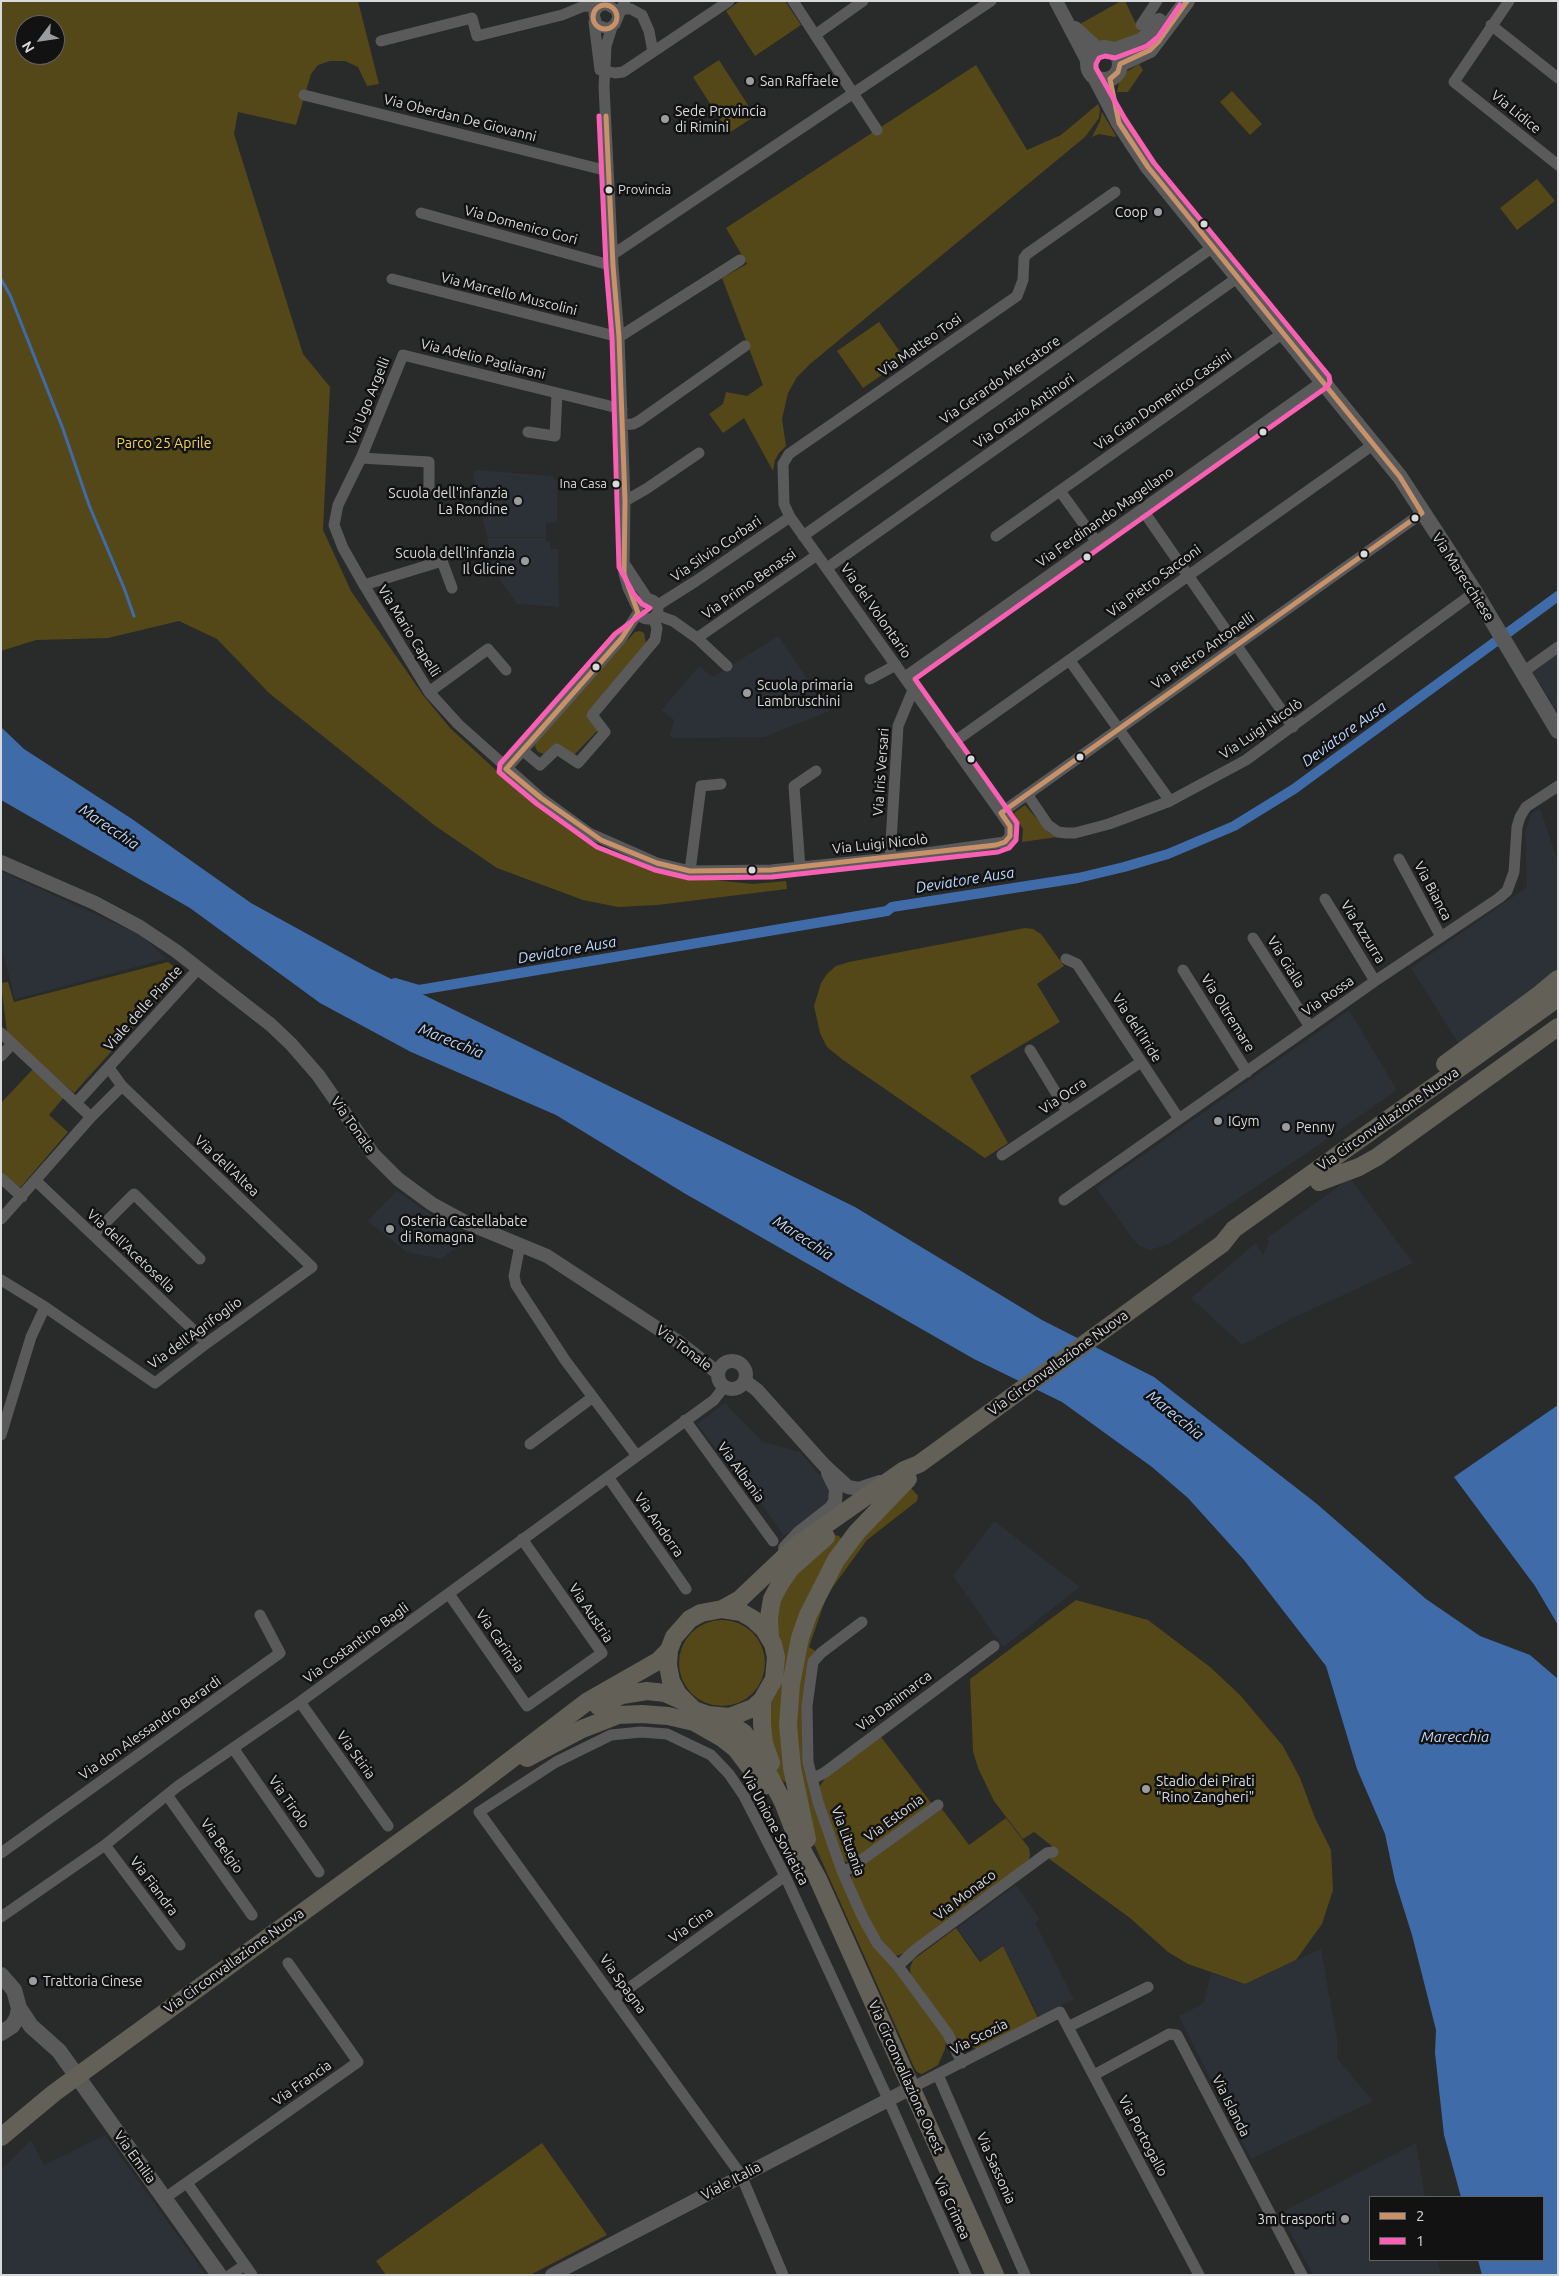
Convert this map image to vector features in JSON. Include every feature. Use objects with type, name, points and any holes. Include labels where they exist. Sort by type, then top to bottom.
[{"type":"main road","points":[[1105,57],[1143,40],[1152,32],[1174,1]]},
{"type":"main road","points":[[1105,57],[1150,50],[1187,1]]},
{"type":"main road","points":[[1103,78],[1118,72],[1105,57]]},
{"type":"main road","name":"Via Marecchiese","points":[[1105,57],[1089,70],[1103,78],[1119,123],[1148,167],[1400,477],[1475,592],[1558,731]]},
{"type":"main road","points":[[1317,1177],[1324,1156],[1341,1139],[1558,979]]},
{"type":"main road","name":"Via Circonvallazione Nuova","points":[[1477,1063],[1558,998]]},
{"type":"main road","name":"Via Circonvallazione Nuova","points":[[722,1609],[740,1599],[797,1545],[904,1470],[919,1464],[1222,1244],[1234,1230],[1317,1177],[1477,1063],[1558,1012]]},
{"type":"main road","points":[[1317,1177],[1359,1167],[1377,1157],[1554,1030]]},
{"type":"main road","name":"Via Circonvallazione Nuova","points":[[770,1638],[768,1617],[772,1599],[792,1568],[871,1501],[908,1479],[919,1464]]},
{"type":"main road","points":[[804,1844],[788,1748],[790,1684],[800,1638],[808,1615],[836,1560],[857,1532],[908,1479]]},
{"type":"main road","points":[[722,1609],[741,1612],[753,1619],[770,1638],[776,1658],[776,1668],[769,1690],[762,1700],[743,1713],[720,1717],[708,1716],[694,1710],[685,1702],[671,1681],[668,1665],[669,1650],[678,1632],[690,1619],[701,1613],[722,1609]]},
{"type":"main road","name":"Via Circonvallazione Nuova","points":[[1,2137],[54,2093],[471,1790],[588,1701],[615,1684],[642,1672],[669,1650]]},
{"type":"main road","name":"Via Circonvallazione Nuova","points":[[471,1790],[523,1760],[551,1737],[594,1708],[622,1695],[647,1691],[665,1693],[685,1702]]},
{"type":"main road","name":"Via Circonvallazione Ovest","points":[[762,1700],[764,1743],[772,1767],[818,1879],[995,2275]]},
{"type":"main road","points":[[523,1760],[582,1729],[618,1715],[668,1716],[694,1722],[722,1738],[736,1749],[754,1770],[804,1844]]},
{"type":"main road","name":"Via Circonvallazione Ovest","points":[[720,1717],[744,1733],[757,1752],[804,1844]]},
{"type":"main road","name":"Via Emilia","points":[[1,1975],[14,1990],[19,2008],[31,2026],[58,2051],[219,2275]]},
{"type":"main road","points":[[3,2032],[12,2026],[19,2008]]},
{"type":"main road","name":"Via Emilia","points":[[3,2032],[31,2034],[49,2042]]},
{"type":"street","points":[[606,71],[623,72],[729,1]]},
{"type":"street","points":[[793,1],[877,130]]},
{"type":"street","points":[[814,35],[863,1]]},
{"type":"street","points":[[613,261],[853,94],[991,1]]},
{"type":"street","points":[[1056,1],[1065,17],[1105,57]]},
{"type":"street","points":[[1141,25],[1157,1]]},
{"type":"street","points":[[1509,1],[1491,25],[1558,78]]},
{"type":"street","points":[[381,41],[472,18],[477,36],[562,15],[584,6],[602,10],[616,10],[619,14]]},
{"type":"street","points":[[602,10],[600,28],[619,14],[640,6],[649,31],[653,52]]},
{"type":"street","points":[[602,10],[601,76],[604,87]]},
{"type":"street","points":[[522,750],[540,765],[557,749],[578,763],[605,732],[592,714],[655,640],[657,628],[649,612],[626,583],[619,337],[604,87],[606,46],[619,14]]},
{"type":"street","name":"Via Lidice","points":[[1491,25],[1454,82],[1558,165]]},
{"type":"street","name":"Via Oberdan De Giovanni","points":[[304,95],[608,171]]},
{"type":"street","name":"Via Matteo Tosi","points":[[803,536],[784,504],[782,477],[783,464],[786,457],[1017,296],[1023,280],[1024,258],[1027,254],[1115,192]]},
{"type":"street","name":"Via Domenico Gori","points":[[421,213],[613,261]]},
{"type":"street","name":"Via Gerardo Mercatore","points":[[803,536],[1213,247]]},
{"type":"street","points":[[619,337],[740,260]]},
{"type":"street","name":"Via Orazio Antinori","points":[[827,568],[1237,278]]},
{"type":"street","name":"Via Marcello Muscolini","points":[[392,280],[619,337]]},
{"type":"street","name":"Via Gian Domenico Cassini","points":[[996,536],[1283,333]]},
{"type":"street","points":[[622,425],[633,424],[745,346]]},
{"type":"street","name":"Via Adelio Pagliarani","points":[[403,355],[622,409]]},
{"type":"street","name":"Via Ugo Argelli","points":[[334,525],[338,506],[403,355]]},
{"type":"street","name":"Via Ferdinando Magellano","points":[[905,677],[1323,381]]},
{"type":"street","name":"Via Adelio Pagliarani","points":[[528,432],[555,436],[557,393]]},
{"type":"street","name":"Via Pietro Sacconi","points":[[951,744],[1374,444]]},
{"type":"street","points":[[625,501],[646,489],[699,452]]},
{"type":"street","name":"Via Ugo Argelli","points":[[360,458],[429,462],[429,490]]},
{"type":"street","points":[[1060,491],[1096,541]]},
{"type":"street","points":[[1142,509],[1293,727]]},
{"type":"street","name":"Via Pietro Antonelli","points":[[1001,813],[1119,727],[1237,646],[1422,513]]},
{"type":"street","name":"Via Silvio Corbari","points":[[506,768],[621,639],[649,612],[790,517]]},
{"type":"street","name":"Via Mario Capelli","points":[[334,525],[364,585],[429,692],[458,724],[506,768]]},
{"type":"street","name":"Via del Volontario","points":[[803,536],[1010,826]]},
{"type":"street","name":"Via Primo Benassi","points":[[698,638],[817,555]]},
{"type":"street","name":"Via Mario Capelli","points":[[364,585],[442,561],[452,588]]},
{"type":"street","points":[[626,566],[647,598],[653,600],[649,612]]},
{"type":"street","name":"Via Luigi Nicolò","points":[[1027,794],[1048,825],[1058,832],[1066,833],[1075,833],[1109,824],[1170,801],[1246,760],[1475,592]]},
{"type":"street","points":[[649,612],[673,621],[698,638],[726,666]]},
{"type":"street","points":[[1519,666],[1558,647]]},
{"type":"street","name":"Via Mario Capelli","points":[[429,692],[488,649],[506,670]]},
{"type":"street","points":[[1070,661],[1119,727],[1170,801]]},
{"type":"street","points":[[870,679],[896,665]]},
{"type":"street","name":"Via Iris Versari","points":[[890,858],[898,726],[913,690]]},
{"type":"street","name":"Via Luigi Nicolò","points":[[506,768],[541,798],[601,840],[657,863],[690,871],[800,868],[996,845],[1005,842],[1010,836],[1010,826]]},
{"type":"street","points":[[800,868],[794,786],[816,772]]},
{"type":"street","points":[[690,871],[701,786],[720,784]]},
{"type":"street","name":"Via Rossa","points":[[1064,1200],[1507,891],[1514,872],[1517,827],[1520,817],[1526,806],[1558,786]]},
{"type":"street","name":"Via Bianca","points":[[1399,859],[1441,937]]},
{"type":"street","name":"Via Tonale","points":[[1,862],[95,903],[140,927],[199,968],[270,1025],[296,1050],[318,1075],[373,1154],[391,1173],[416,1193],[453,1216],[547,1256],[611,1296],[677,1341],[718,1373]]},
{"type":"street","name":"Via Azzurra","points":[[1325,899],[1376,981]]},
{"type":"street","name":"Via Gialla","points":[[1253,938],[1310,1027]]},
{"type":"street","name":"Via dell'Iride","points":[[1066,959],[1077,964],[1178,1119]]},
{"type":"street","name":"Viale delle Piante","points":[[76,1103],[199,968]]},
{"type":"street","name":"Via Oltremare","points":[[1183,970],[1247,1072]]},
{"type":"street","points":[[1,1033],[91,1117]]},
{"type":"street","points":[[1,1056],[12,1044]]},
{"type":"street","points":[[1030,1050],[1067,1111]]},
{"type":"street","name":"Via Ocra","points":[[1002,1155],[1141,1062]]},
{"type":"street","name":"Viale delle Piante","points":[[109,1068],[122,1086]]},
{"type":"street","points":[[1,1219],[91,1117],[122,1086]]},
{"type":"street","name":"Via dell'Altea","points":[[122,1086],[312,1267]]},
{"type":"street","points":[[1,1178],[22,1196]]},
{"type":"street","name":"Via dell'Acetosella","points":[[36,1181],[207,1343]]},
{"type":"street","points":[[93,1235],[134,1194],[200,1259]]},
{"type":"street","points":[[520,1245],[514,1276],[516,1285],[565,1360],[637,1456]]},
{"type":"street","name":"Via dell'Agrifoglio","points":[[1,1280],[45,1307],[156,1383],[207,1343],[312,1267]]},
{"type":"street","points":[[1,1435],[31,1337],[45,1307]]},
{"type":"street","points":[[725,1362],[738,1362],[745,1368],[745,1381],[736,1388],[724,1387],[719,1381],[718,1373],[725,1362]]},
{"type":"street","points":[[745,1381],[757,1390],[824,1465],[848,1486],[853,1488],[889,1480]]},
{"type":"street","name":"Via Costantino Bagli","points":[[1,1917],[105,1845],[167,1795],[300,1702],[714,1400],[724,1387]]},
{"type":"street","points":[[530,1444],[593,1397]]},
{"type":"street","name":"Via Albania","points":[[685,1420],[773,1541]]},
{"type":"street","points":[[778,1563],[785,1548],[799,1533],[831,1508],[835,1502],[836,1489],[824,1465]]},
{"type":"street","name":"Via Andorra","points":[[608,1477],[686,1589]]},
{"type":"street","name":"Via Austria","points":[[522,1540],[602,1653],[528,1706]]},
{"type":"street","name":"Via Carinzia","points":[[448,1594],[528,1706]]},
{"type":"street","name":"Via don Alessandro Berardi","points":[[1,1853],[280,1653],[260,1614]]},
{"type":"street","name":"Via Lituania","points":[[862,1622],[820,1653],[813,1662],[807,1706],[808,1762],[818,1802],[842,1871],[862,1916],[877,1943],[898,1966],[948,2034],[962,2063]]},
{"type":"street","name":"Via Danimarca","points":[[812,1779],[824,1773],[994,1646]]},
{"type":"street","name":"Via Stiria","points":[[300,1702],[388,1826]]},
{"type":"street","name":"Via Unione Sovietica","points":[[479,1812],[556,1762],[611,1735],[641,1732],[667,1734],[711,1754],[729,1774],[744,1796],[785,1876],[888,2099]]},
{"type":"street","name":"Via Tirolo","points":[[233,1748],[319,1872]]},
{"type":"street","name":"Via Belgio","points":[[167,1795],[252,1915]]},
{"type":"street","name":"Via Estonia","points":[[842,1871],[849,1869],[938,1805]]},
{"type":"street","name":"Via Spagna","points":[[479,1812],[615,1998],[741,2176],[784,2275]]},
{"type":"street","name":"Via Fiandra","points":[[105,1845],[180,1945]]},
{"type":"street","name":"Via Monaco","points":[[898,1966],[915,1950],[1046,1853],[1053,1852]]},
{"type":"street","name":"Via Cina","points":[[615,1998],[785,1876]]},
{"type":"street","name":"Via Francia","points":[[165,2198],[358,2062],[288,1964]]},
{"type":"street","points":[[1068,2028],[1148,1988]]},
{"type":"street","name":"Via Scozia","points":[[911,2088],[1060,2012]]},
{"type":"street","name":"Via Portogallo","points":[[1060,2012],[1199,2275]]},
{"type":"street","name":"Via Islanda","points":[[1094,2075],[1170,2034],[1177,2035],[1302,2275]]},
{"type":"street","name":"Via Sassonia","points":[[938,2075],[1026,2275]]},
{"type":"street","name":"Viale Italia","points":[[552,2275],[911,2088]]},
{"type":"street","name":"Via Crimea","points":[[888,2099],[966,2275]]},
{"type":"street","points":[[187,2183],[252,2275]]},
{"type":"street","points":[[230,2275],[245,2265]]},
{"type":"shaded area","name":"Scuola dell'infanzia La Rondine","points":[[476,470],[552,476],[557,481],[557,522],[546,523],[546,537],[487,537],[473,476]]},
{"type":"shaded area","name":"Scuola dell'infanzia Il Glicine","points":[[487,538],[546,538],[546,542],[550,542],[550,549],[558,549],[559,607],[517,604],[495,573]]},
{"type":"shaded area","name":"Scuola primaria Lambruschini","points":[[778,636],[830,711],[764,737],[673,738],[670,735],[674,720],[661,710],[699,666],[713,677]]},
{"type":"shaded area","points":[[1558,653],[1558,713],[1532,671]]},
{"type":"shaded area","points":[[1540,808],[1558,862],[1558,969],[1522,1001],[1460,1046],[1411,968],[1527,887],[1525,831],[1531,815]]},
{"type":"shaded area","points":[[1,871],[141,935],[166,959],[15,999],[1,945]]},
{"type":"shaded area","points":[[1349,1010],[1397,1090],[1304,1155],[1169,1244],[1150,1250],[1140,1246],[1096,1188]]},
{"type":"shaded area","points":[[1350,1178],[1413,1263],[1295,1317],[1242,1345],[1191,1298],[1256,1243],[1263,1255],[1269,1243],[1267,1238]]},
{"type":"shaded area","points":[[397,1191],[463,1237],[462,1243],[441,1259],[407,1252],[367,1221]]},
{"type":"shaded area","points":[[725,1403],[763,1442],[800,1452],[828,1485],[830,1494],[824,1507],[784,1536],[740,1473],[736,1475],[697,1424]]},
{"type":"shaded area","points":[[994,1521],[1080,1587],[1003,1647],[953,1576]]},
{"type":"shaded area","points":[[1016,1885],[1040,1919],[1035,1923],[1074,1999],[1039,2017],[1003,1945],[981,1961],[957,1928]]},
{"type":"shaded area","points":[[1321,1949],[1337,2038],[1337,2058],[1373,2101],[1251,2159],[1179,2016],[1204,2003],[1211,1973],[1245,1984]]},
{"type":"shaded area","points":[[105,2135],[206,2275],[1,2275],[1,2170],[31,2140],[44,2165]]},
{"type":"shaded area","points":[[1416,2143],[1425,2196],[1369,2196],[1369,2261],[1438,2261],[1441,2275],[1313,2275],[1280,2213]]},
{"type":"green space","name":"Parco 25 Aprile","points":[[1,1],[358,1],[379,84],[367,86],[358,67],[345,61],[330,61],[318,65],[311,74],[296,125],[238,112],[234,134],[303,354],[330,387],[323,530],[351,591],[423,695],[450,728],[534,805],[596,848],[655,870],[703,879],[753,884],[786,881],[787,889],[657,905],[618,907],[583,900],[497,868],[434,825],[269,693],[217,639],[179,621],[108,638],[36,640],[1,651]]},
{"type":"green space","points":[[740,1],[785,1],[801,25],[755,56],[726,11]]},
{"type":"green space","points":[[1121,1],[1125,1],[1141,34],[1110,44],[1097,41],[1080,24]]},
{"type":"green space","points":[[719,60],[755,116],[729,133],[693,77]]},
{"type":"green space","points":[[1139,64],[1143,70],[1128,92],[1117,92],[1120,78]]},
{"type":"green space","points":[[976,65],[1027,150],[1061,135],[1098,104],[1100,109],[1099,118],[1085,137],[810,364],[797,377],[788,393],[782,419],[786,446],[775,460],[773,471],[744,418],[723,433],[709,414],[723,404],[726,392],[747,396],[763,385],[722,278],[747,264],[726,228]]},
{"type":"green space","points":[[1232,91],[1262,124],[1250,135],[1220,102]]},
{"type":"green space","points":[[1102,112],[1115,137],[1099,134],[1092,137]]},
{"type":"green space","points":[[1537,179],[1555,201],[1517,230],[1500,208]]},
{"type":"green space","points":[[879,322],[905,359],[863,388],[837,351]]},
{"type":"green space","points":[[640,631],[644,633],[646,643],[586,714],[598,730],[574,755],[557,743],[549,752],[544,754],[538,752],[535,747],[536,740],[635,632]]},
{"type":"green space","points":[[1025,805],[1048,832],[1057,837],[1022,842],[1023,829],[1014,814]]},
{"type":"green space","points":[[1025,928],[1033,929],[1041,934],[1064,966],[1037,984],[1060,1022],[970,1076],[1008,1143],[985,1158],[827,1047],[820,1033],[814,1006],[821,983],[836,966]]},
{"type":"green space","points":[[168,962],[182,973],[74,1093],[7,1033],[1,983],[8,982],[14,1002]]},
{"type":"green space","points":[[33,1069],[64,1097],[49,1115],[68,1132],[20,1188],[1,1171],[1,1103]]},
{"type":"green space","points":[[911,1488],[918,1496],[917,1501],[867,1540],[827,1595],[809,1647],[817,1652],[803,1721],[823,1833],[897,1972],[944,2035],[946,2041],[945,2049],[938,2065],[922,2074],[917,2072],[914,2067],[815,1846],[804,1816],[790,1751],[800,1654],[840,1561]]},
{"type":"green space","points":[[835,1535],[839,1536],[842,1540],[823,1573],[780,1725],[787,1781],[784,1782],[779,1776],[766,1739],[775,1604],[816,1549]]},
{"type":"green space","name":"Stadio dei Pirati \"Rino Zangheri\"","points":[[1076,1600],[1148,1620],[1210,1667],[1240,1695],[1283,1746],[1300,1778],[1315,1818],[1331,1850],[1333,1890],[1322,1924],[1296,1960],[1245,1984],[1188,1964],[1168,1952],[1130,1918],[1048,1858],[1053,1854],[1052,1846],[1034,1832],[1023,1839],[994,1801],[978,1768],[973,1751],[970,1679]]},
{"type":"green space","points":[[722,1620],[739,1623],[753,1632],[762,1646],[765,1663],[762,1680],[753,1694],[739,1703],[722,1706],[705,1703],[691,1694],[682,1680],[679,1663],[682,1646],[691,1632],[705,1623]]},
{"type":"green space","points":[[881,1737],[932,1804],[850,1862],[846,1862],[843,1860],[820,1793],[820,1786],[826,1777]]},
{"type":"green space","points":[[942,1809],[969,1845],[1006,1818],[1029,1848],[1028,1863],[906,1953],[895,1956],[873,1929],[851,1881],[852,1875],[855,1870]]},
{"type":"green space","points":[[956,1928],[980,1962],[1003,1946],[1038,2018],[978,2050],[955,2037],[911,1977],[910,1968],[913,1960]]},
{"type":"green space","points":[[542,2143],[607,2235],[530,2275],[386,2275],[376,2261]]},
{"type":"water","name":"Marecchia","points":[[1,727],[24,749],[132,819],[251,903],[371,969],[855,1207],[1042,1320],[1154,1377],[1317,1504],[1426,1599],[1480,1636],[1530,1655],[1558,1679],[1558,2275],[1482,2275],[1478,2261],[1544,2261],[1544,2196],[1461,2196],[1444,2135],[1435,2053],[1436,2030],[1412,1935],[1395,1881],[1385,1834],[1357,1769],[1326,1666],[1244,1560],[1188,1498],[1152,1467],[1062,1402],[974,1359],[684,1193],[556,1115],[411,1052],[320,1003],[190,908],[1,800]]},
{"type":"water","points":[[1558,1405],[1558,1625],[1535,1586],[1454,1477]]},
{"type":"waterway","points":[[1,279],[10,295],[63,429],[89,505],[134,616]]},
{"type":"waterway","name":"Deviatore Ausa","points":[[395,983],[419,990],[887,911],[892,907],[1078,878],[1168,854],[1234,826],[1294,789],[1558,596]]},
{"type":"transit line","name":"2","points":[[606,116],[613,266],[619,337],[625,501],[624,574],[638,613],[621,639],[506,769],[541,798],[601,840],[657,863],[690,871],[771,870],[996,845],[1005,842],[1010,836],[1010,826],[1001,813],[1422,513],[1400,477],[1148,167],[1119,123],[1110,79],[1118,72],[1120,64],[1150,50],[1158,42],[1187,1]]},
{"type":"transit line","name":"2","points":[[605,5],[614,8],[617,17],[614,26],[605,29],[596,26],[593,17],[596,8],[605,5]]},
{"type":"transit line","name":"1","points":[[599,116],[606,266],[612,337],[619,567],[633,593],[642,604],[650,608],[615,634],[500,764],[499,772],[537,804],[597,847],[655,870],[689,878],[772,877],[998,852],[1009,848],[1016,840],[1017,823],[915,679],[1327,387],[1330,382],[1329,376],[1154,163],[1125,119],[1096,68],[1099,58],[1105,56],[1115,58],[1147,46],[1158,37],[1180,5]]},
{"type":"place","name":"San Raffaele","points":[[750,81]]},
{"type":"place","name":"Sede Provincia di Rimini","points":[[665,119]]},
{"type":"place","name":"Provincia","points":[[609,190]]},
{"type":"place","name":"Coop","points":[[1158,212]]},
{"type":"place","name":"Ina Casa","points":[[616,484]]},
{"type":"place","name":"Scuola dell'infanzia La Rondine","points":[[518,501]]},
{"type":"place","name":"Scuola dell'infanzia Il Glicine","points":[[525,561]]},
{"type":"place","name":"Scuola primaria Lambruschini","points":[[747,693]]},
{"type":"place","name":"IGym","points":[[1218,1121]]},
{"type":"place","name":"Penny","points":[[1286,1127]]},
{"type":"place","name":"Osteria Castellabate di Romagna","points":[[390,1229]]},
{"type":"place","name":"Stadio dei Pirati \"Rino Zangheri\"","points":[[1146,1789]]},
{"type":"place","name":"Trattoria Cinese","points":[[33,1981]]},
{"type":"place","name":"3m trasporti","points":[[1345,2219]]}]
